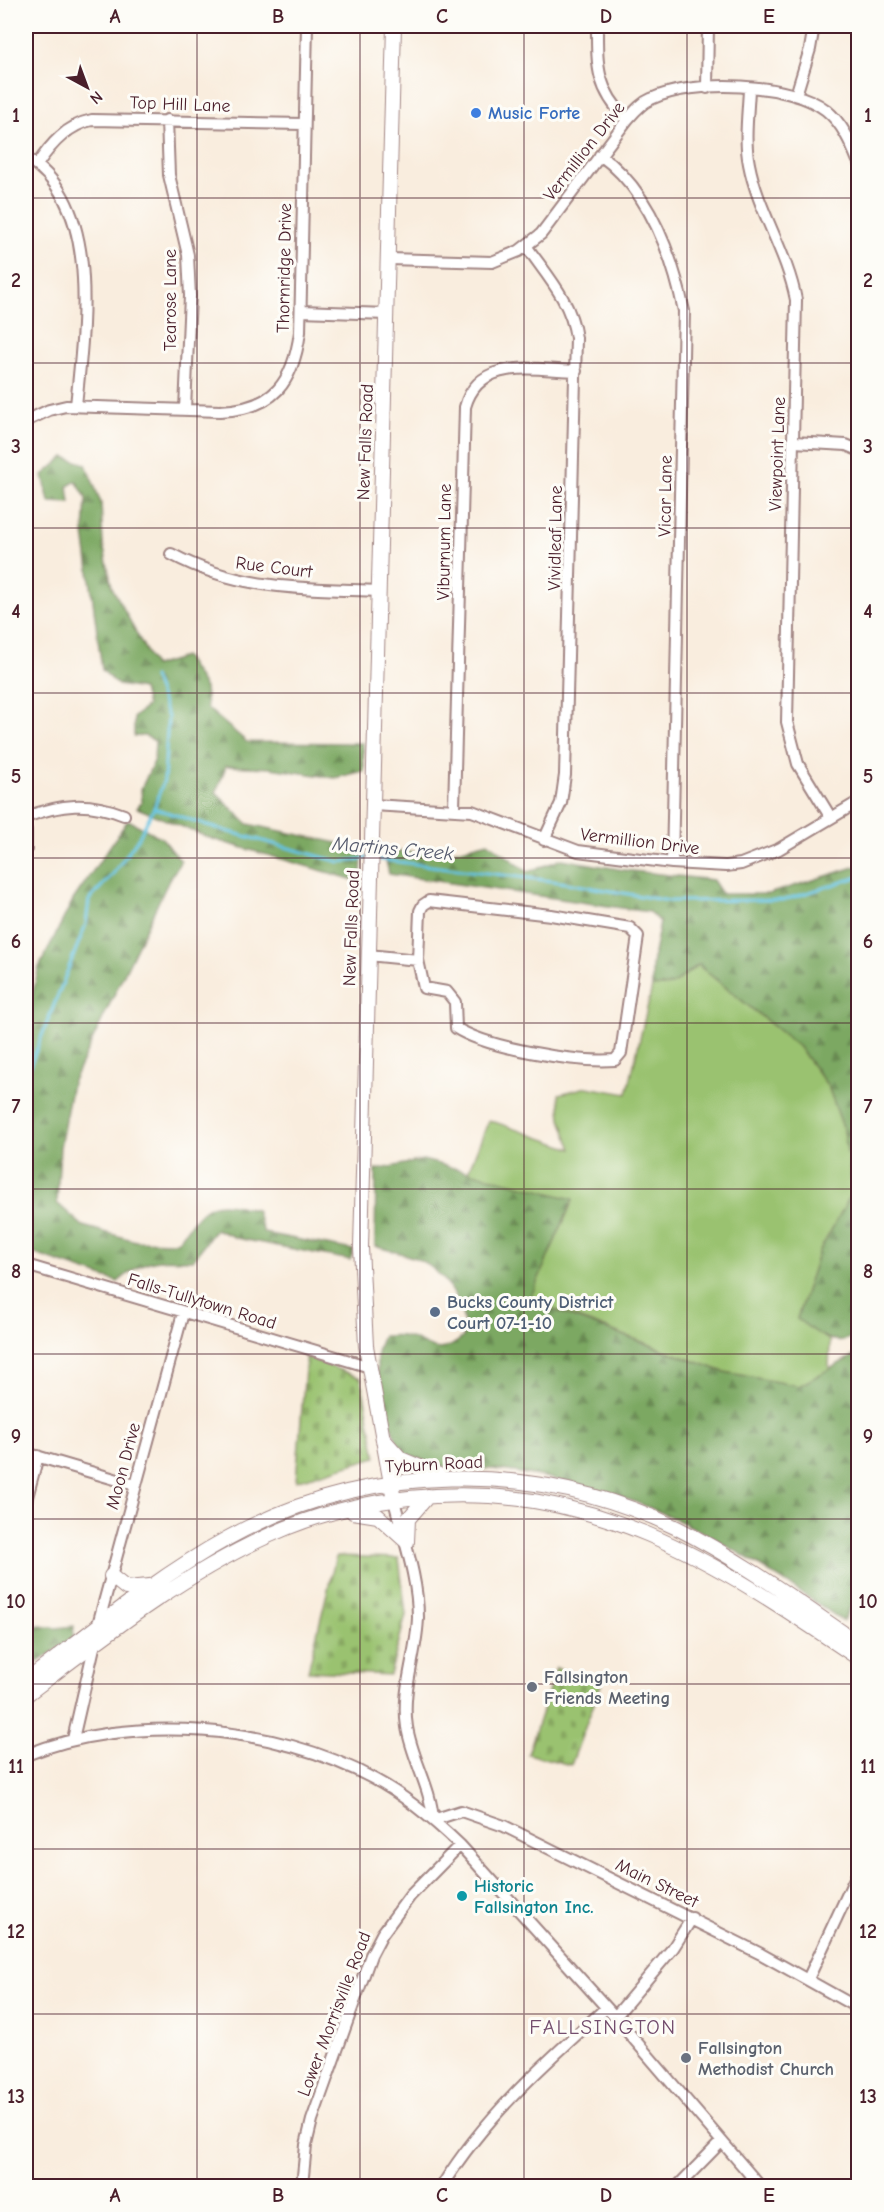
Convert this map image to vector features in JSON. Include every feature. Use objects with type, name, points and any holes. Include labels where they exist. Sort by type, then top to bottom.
[{"type":"main road","name":"New Falls Road","points":[[394,26],[361,1283],[370,1367],[394,1500]]},
{"type":"main road","points":[[382,1438],[391,1450],[410,1465],[452,1478]]},
{"type":"main road","name":"Tyburn Road","points":[[26,1681],[154,1585],[228,1538],[272,1517],[346,1492],[390,1483],[452,1478],[506,1480],[575,1492],[656,1519],[731,1558],[858,1643]]},
{"type":"main road","name":"Tyburn Road","points":[[26,1695],[141,1610],[270,1534],[327,1514],[394,1500],[428,1496],[472,1495],[537,1501],[616,1521],[675,1545],[744,1582],[858,1658]]},
{"type":"main road","points":[[406,1542],[408,1519],[428,1496]]},
{"type":"main road","points":[[327,1514],[356,1512],[378,1516],[406,1542]]},
{"type":"main road","points":[[111,1576],[126,1588],[134,1589],[154,1585]]},
{"type":"street","name":"Thornridge Drive","points":[[26,421],[49,410],[76,406],[185,410],[245,409],[275,393],[289,376],[300,332],[307,26]]},
{"type":"street","points":[[597,26],[599,79],[608,98],[627,120]]},
{"type":"street","points":[[706,88],[708,26]]},
{"type":"street","points":[[796,95],[810,49],[814,26]]},
{"type":"street","name":"Vermillion Drive","points":[[389,260],[492,262],[527,247],[559,211],[627,120],[649,100],[663,94],[706,88],[749,89],[796,95],[817,104],[836,119],[857,154]]},
{"type":"street","name":"Viewpoint Lane","points":[[749,89],[748,162],[754,184],[791,277],[796,300],[787,722],[798,764],[831,818]]},
{"type":"street","name":"Top Hill Lane","points":[[37,165],[63,134],[84,121],[108,118],[304,124]]},
{"type":"street","name":"Tearose Lane","points":[[167,120],[169,175],[188,255],[190,296],[185,410]]},
{"type":"street","name":"Vicar Lane","points":[[600,155],[628,179],[645,203],[674,275],[684,311],[672,863]]},
{"type":"street","points":[[26,158],[37,165],[54,183],[65,201],[78,241],[84,297],[76,406]]},
{"type":"street","name":"Vividleaf Lane","points":[[527,247],[563,296],[570,311],[576,338],[565,775],[561,803],[544,840]]},
{"type":"street","points":[[301,312],[387,314]]},
{"type":"street","name":"Viburnum Lane","points":[[454,808],[462,451],[467,400],[476,384],[493,373],[506,370],[576,371]]},
{"type":"street","points":[[794,442],[846,445],[858,450]]},
{"type":"street","name":"Rue Court","points":[[171,554],[198,568],[240,581],[308,588],[379,591]]},
{"type":"street","name":"Vermillion Drive","points":[[373,805],[454,808],[490,816],[544,840],[588,853],[717,866],[741,864],[779,849],[858,802]]},
{"type":"street","points":[[26,817],[64,805],[78,804],[108,809],[124,815]]},
{"type":"street","points":[[26,830],[26,850]]},
{"type":"street","points":[[429,901],[551,915],[630,928],[638,936],[621,1053],[615,1060],[571,1059],[464,1033],[456,1028],[455,1002],[447,992],[424,988],[418,960],[420,911],[429,901]]},
{"type":"street","points":[[368,955],[418,960]]},
{"type":"street","name":"Falls-Tullytown Road","points":[[26,1265],[370,1367]]},
{"type":"street","name":"Moon Drive","points":[[97,1628],[183,1313]]},
{"type":"street","points":[[26,1453],[135,1485]]},
{"type":"street","points":[[26,1501],[38,1456]]},
{"type":"street","name":"New Falls Road","points":[[394,1500],[406,1542],[418,1617],[405,1700],[407,1729],[432,1801],[433,1820]]},
{"type":"street","points":[[73,1739],[95,1643]]},
{"type":"street","points":[[26,1755],[73,1739],[127,1730],[186,1730],[280,1743],[321,1755],[374,1778],[433,1820],[460,1845],[615,2017],[760,2187]]},
{"type":"street","name":"Main Street","points":[[433,1820],[453,1812],[468,1812],[528,1838],[692,1918],[858,2008]]},
{"type":"street","name":"Lower Morrisville Road","points":[[302,2187],[306,2145],[312,2120],[370,1955],[386,1927],[410,1896],[460,1845]]},
{"type":"street","points":[[808,1979],[858,1872]]},
{"type":"street","points":[[615,2017],[673,1948],[692,1918]]},
{"type":"street","points":[[442,2187],[464,2151],[495,2113],[606,2008]]},
{"type":"street","points":[[678,2187],[721,2142]]},
{"type":"green space","points":[[64,457],[86,464],[101,503],[103,544],[112,587],[154,666],[185,657],[205,688],[207,708],[247,742],[363,743],[364,771],[335,778],[270,768],[226,766],[216,793],[248,824],[362,848],[361,882],[212,839],[137,808],[142,802],[141,789],[154,761],[155,741],[145,736],[134,736],[134,717],[147,706],[143,689],[118,685],[102,670],[84,533],[86,497],[76,481],[68,486],[70,503],[49,502],[43,475]]},
{"type":"green space","points":[[128,820],[162,838],[181,861],[169,880],[72,1083],[60,1147],[57,1203],[83,1226],[136,1241],[177,1242],[195,1219],[209,1207],[217,1204],[239,1206],[256,1210],[264,1233],[354,1250],[350,1260],[236,1238],[216,1229],[193,1260],[152,1261],[136,1268],[118,1282],[26,1251],[26,1020],[39,967],[73,900]]},
{"type":"green space","points":[[488,842],[528,872],[562,859],[624,870],[713,880],[722,894],[768,894],[858,866],[858,1334],[849,1339],[833,1340],[819,1334],[797,1319],[818,1254],[853,1191],[844,1130],[828,1086],[798,1046],[698,965],[672,985],[652,987],[652,964],[660,922],[649,912],[389,874],[384,852],[450,852]]},
{"type":"green space","points":[[698,965],[798,1046],[828,1086],[844,1130],[853,1191],[818,1254],[797,1319],[830,1341],[829,1370],[799,1386],[724,1372],[529,1300],[573,1200],[468,1172],[489,1120],[572,1149],[561,1119],[559,1094],[587,1087],[627,1094],[652,987],[672,985]]},
{"type":"green space","points":[[423,1160],[573,1199],[529,1301],[724,1372],[799,1386],[858,1353],[858,1594],[843,1621],[725,1544],[662,1513],[629,1500],[595,1489],[532,1475],[493,1469],[446,1467],[404,1453],[388,1419],[378,1378],[377,1352],[383,1336],[411,1338],[438,1349],[445,1348],[463,1337],[464,1327],[456,1296],[436,1272],[416,1259],[375,1246],[376,1170]]},
{"type":"green space","points":[[306,1357],[361,1378],[376,1457],[296,1481]]},
{"type":"green space","points":[[336,1556],[399,1558],[406,1615],[390,1675],[308,1671]]},
{"type":"green space","points":[[26,1624],[56,1628],[74,1626],[73,1638],[26,1670]]},
{"type":"green space","points":[[556,1668],[602,1682],[571,1765],[528,1754]]},
{"type":"waterway","points":[[153,677],[168,717],[164,780],[154,808]]},
{"type":"waterway","name":"Martins Creek","points":[[26,1076],[86,924],[89,900],[113,874],[139,837],[154,808],[219,829],[340,862],[368,858]]},
{"type":"waterway","name":"Martins Creek","points":[[375,859],[560,882],[669,901],[784,900],[858,877]]},
{"type":"place","name":"Music Forte","points":[[476,113]]},
{"type":"place","name":"Bucks County District Court 07-1-10","points":[[435,1312]]},
{"type":"place","name":"Fallsington Friends Meeting","points":[[532,1687]]},
{"type":"place","name":"Historic Fallsington Inc.","points":[[462,1896]]},
{"type":"place","name":"Fallsington Methodist Church","points":[[686,2058]]},
{"type":"district","name":"FALLSINGTON","points":[[603,2027]]}]
